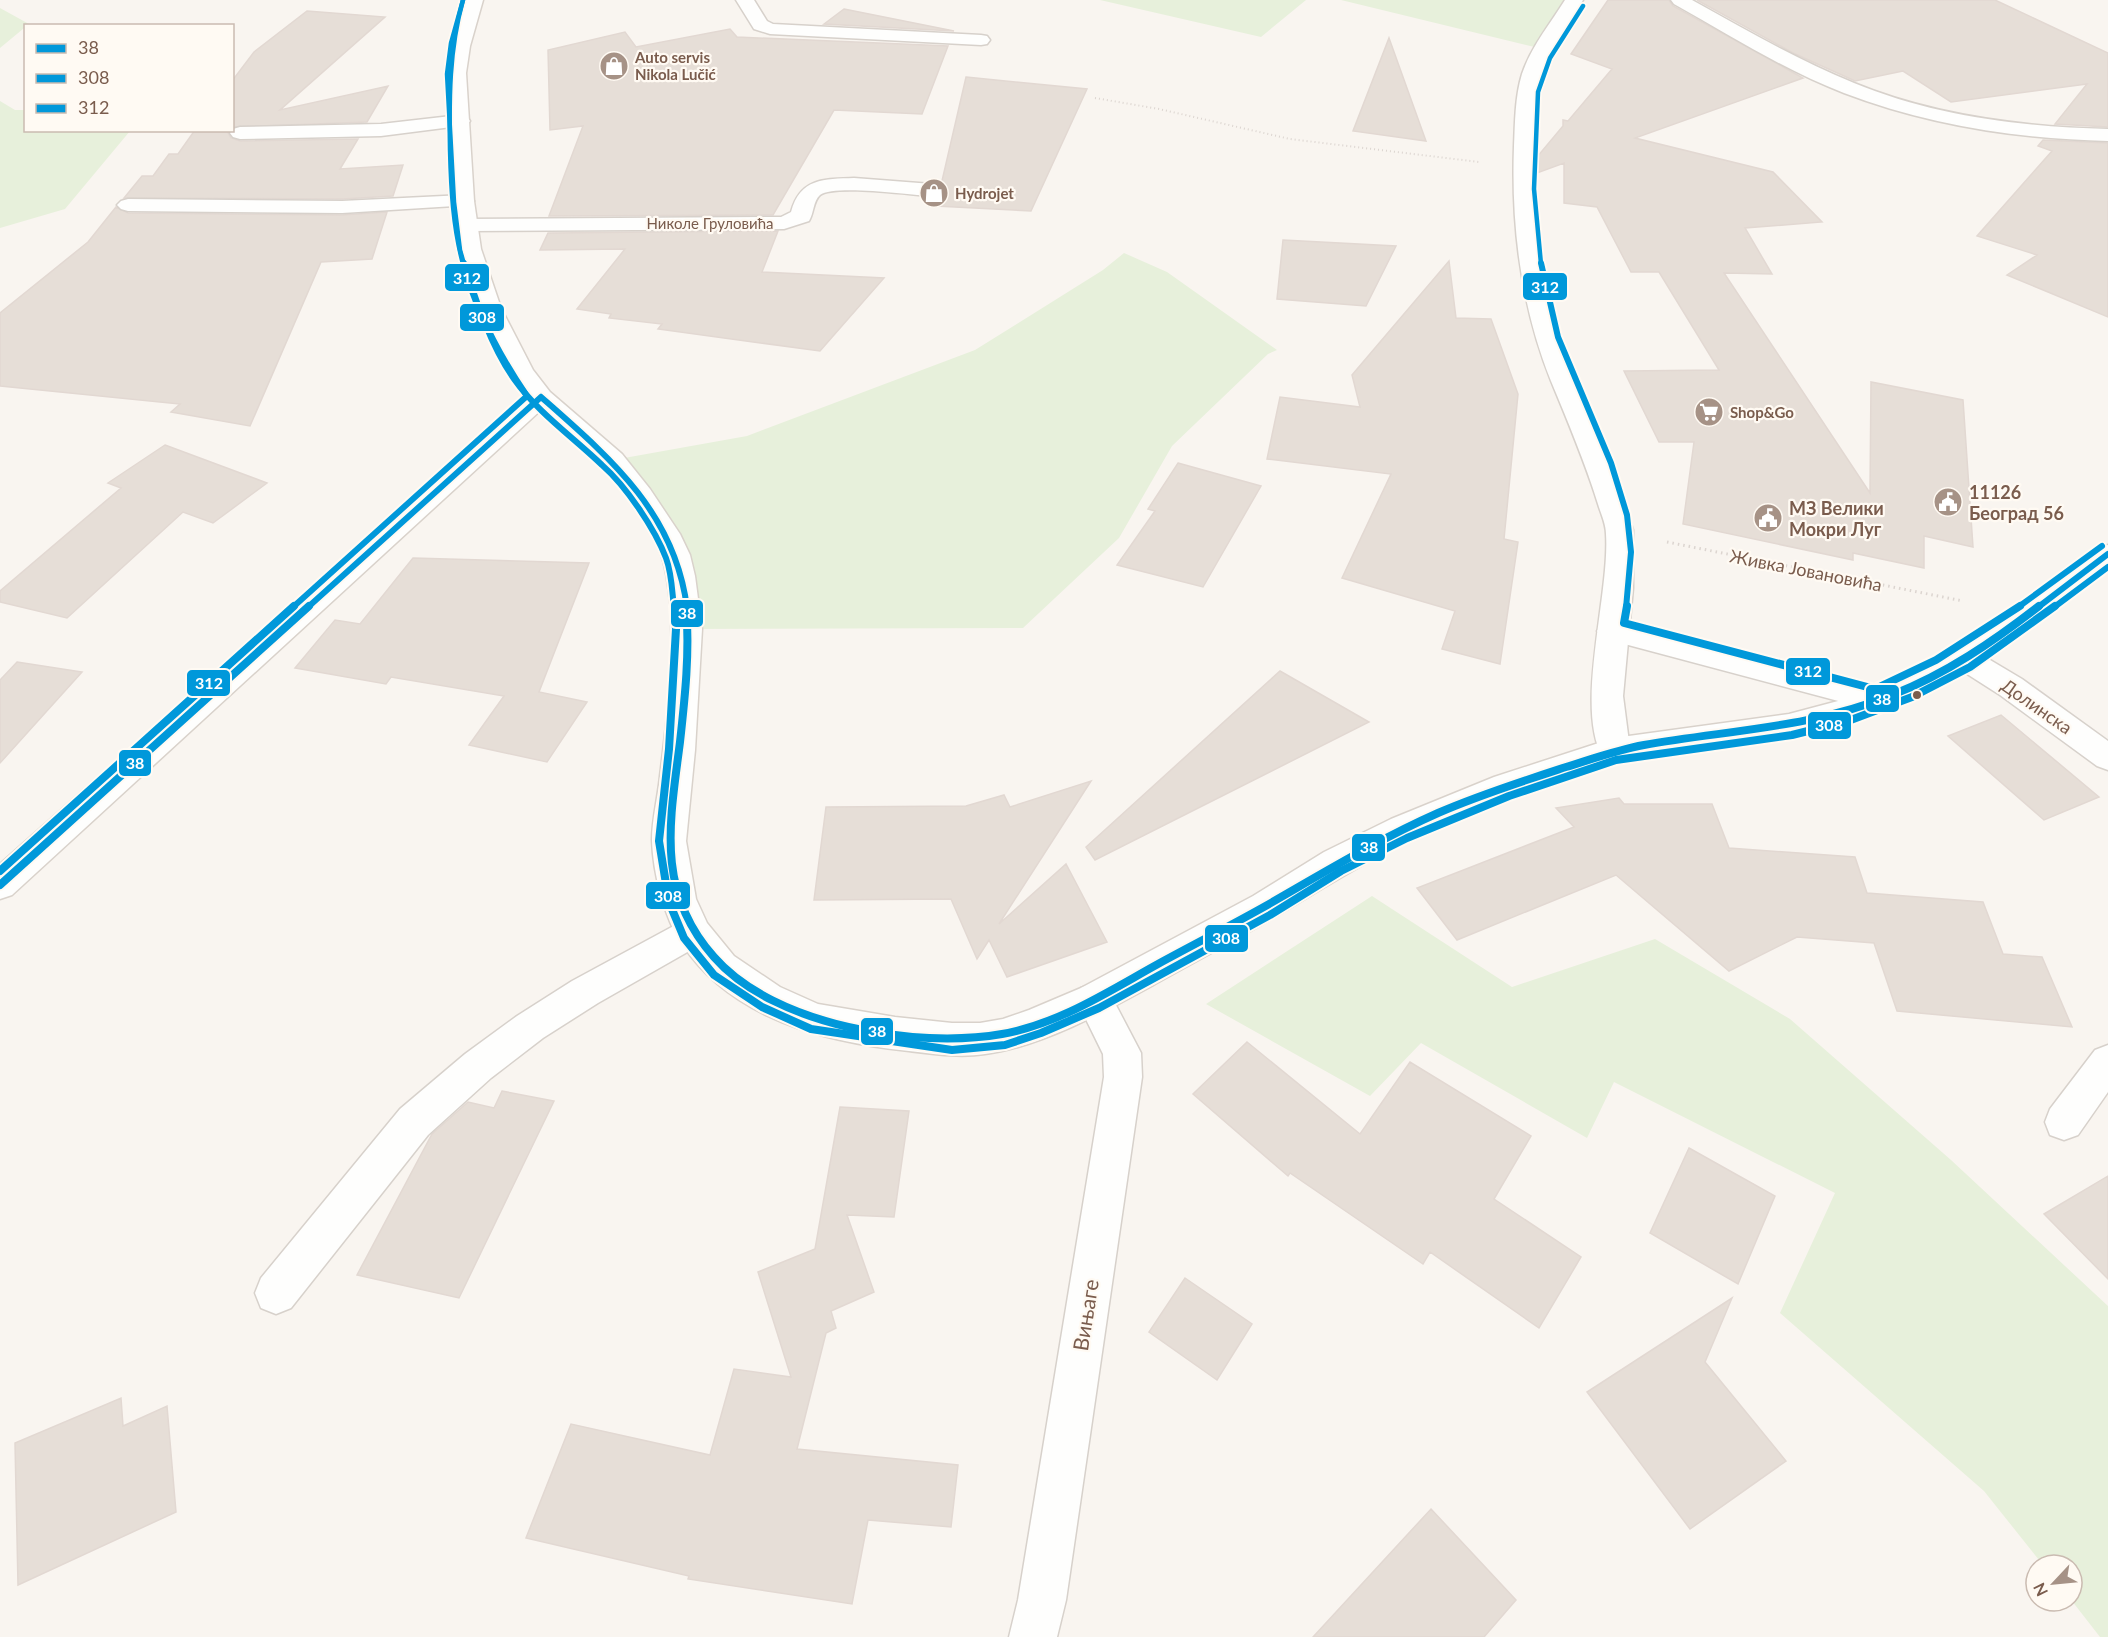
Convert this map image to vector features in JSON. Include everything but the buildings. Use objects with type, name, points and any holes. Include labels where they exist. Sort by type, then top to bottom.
[{"type":"street","points":[[474,0],[463,35],[458,64],[460,121],[464,201],[470,249],[489,308],[522,372],[541,397],[613,460],[641,495],[666,534],[676,555],[681,576],[687,629],[679,750],[669,841],[672,872],[679,899],[693,932],[721,967],[766,998],[814,1019],[895,1033],[952,1039],[980,1039],[1003,1035],[1094,999],[1265,906],[1336,862],[1403,828],[1505,786],[1614,750],[1789,725],[1844,711],[1908,688],[1946,670],[1964,658],[2020,620],[2108,554]]},
{"type":"street","points":[[745,0],[760,25],[770,29],[981,40]]},
{"type":"street","points":[[1574,0],[1543,50],[1529,82],[1524,113],[1522,196],[1536,299],[1557,365],[1597,455],[1620,532],[1619,573],[1606,700],[1608,727],[1614,750]]},
{"type":"street","points":[[1680,0],[1804,69],[1867,95],[1911,108],[2000,127],[2108,135]]},
{"type":"street","points":[[240,133],[381,130],[460,121]]},
{"type":"street","name":"Николе Груловића","points":[[467,225],[784,223],[801,216],[804,203],[812,191],[828,184],[932,190]]},
{"type":"street","points":[[128,206],[342,207],[464,201]]},
{"type":"street","points":[[0,885],[541,397]]},
{"type":"street","points":[[1612,630],[1876,700]]},
{"type":"street","name":"Долинска","points":[[1964,658],[2011,687],[2108,758]]},
{"type":"street","points":[[276,1293],[414,1122],[478,1066],[530,1027],[585,992],[693,932]]},
{"type":"street","name":"Вињаге","points":[[1033,1637],[1042,1600],[1123,1077],[1122,1053],[1094,999]]},
{"type":"street","points":[[2064,1122],[2108,1062]]},
{"type":"path","points":[[1095,98],[1159,109],[1290,139],[1521,167]]},
{"type":"path","name":"Живка Јовановића","points":[[1619,573],[1653,578],[1660,540],[1761,562],[1957,599],[2020,620]]},
{"type":"green space","points":[[1100,0],[1306,0],[1261,37]]},
{"type":"green space","points":[[1341,0],[1574,0],[1543,49]]},
{"type":"green space","points":[[0,8],[29,24],[24,24],[24,28],[0,48]]},
{"type":"green space","points":[[0,101],[15,110],[24,110],[24,132],[129,132],[65,209],[0,228]]},
{"type":"green space","points":[[1124,253],[1167,272],[1277,350],[1268,354],[1172,446],[1119,538],[1023,628],[687,629],[681,576],[613,460],[747,436],[975,350],[1103,270]]},
{"type":"green space","points":[[1372,896],[1512,987],[1655,939],[1790,1019],[1951,1160],[2108,1306],[2108,1637],[2100,1637],[2081,1613],[2084,1613],[2084,1553],[2033,1553],[1984,1491],[1780,1313],[1835,1193],[1614,1082],[1587,1138],[1421,1043],[1370,1096],[1206,1004]]},
{"type":"transit line","name":"308","points":[[463,0],[451,43],[447,74],[454,202],[460,250],[479,311],[513,378],[533,403],[605,467],[632,501],[657,539],[671,578],[676,629],[669,749],[659,841],[669,902],[684,938],[714,975],[762,1007],[811,1029],[952,1050],[1005,1045],[1041,1033],[1099,1008],[1270,915],[1341,871],[1407,838],[1509,796],[1616,760],[1792,735],[1848,721],[1912,697],[1970,667],[2108,567]]},
{"type":"transit line","name":"312","points":[[0,871],[527,396],[503,359],[483,320],[467,279],[455,225],[452,201],[449,87],[454,35],[463,0]]},
{"type":"transit line","name":"312","points":[[1583,6],[1555,49],[1540,84],[1535,123],[1535,214],[1545,289],[1558,337],[1611,463],[1627,515],[1631,562],[1624,623],[1875,689],[1936,660],[1965,643],[2021,606],[2102,546]]},
{"type":"transit line","name":"38","points":[[541,397],[605,454],[643,497],[672,546],[681,573],[687,610],[687,667],[669,841],[672,868],[687,917],[715,959],[755,991],[804,1013],[891,1034],[922,1037],[981,1037],[1027,1028],[1103,995],[1336,865],[1413,825],[1467,801],[1600,755],[1624,749],[1665,741],[1797,723],[1845,711],[1893,695],[1951,667],[1978,650],[2108,554]]},
{"type":"transit line","name":"38","points":[[0,885],[541,397]]},
{"type":"place","name":"Auto servis Nikola Lučić","points":[[614,66]]},
{"type":"place","name":"Hydrojet","points":[[934,193]]},
{"type":"place","name":"Shop&Go","points":[[1709,412]]},
{"type":"place","name":"11126 Београд 56","points":[[1948,502]]},
{"type":"place","name":"МЗ Велики Мокри Луг","points":[[1768,518]]}]
